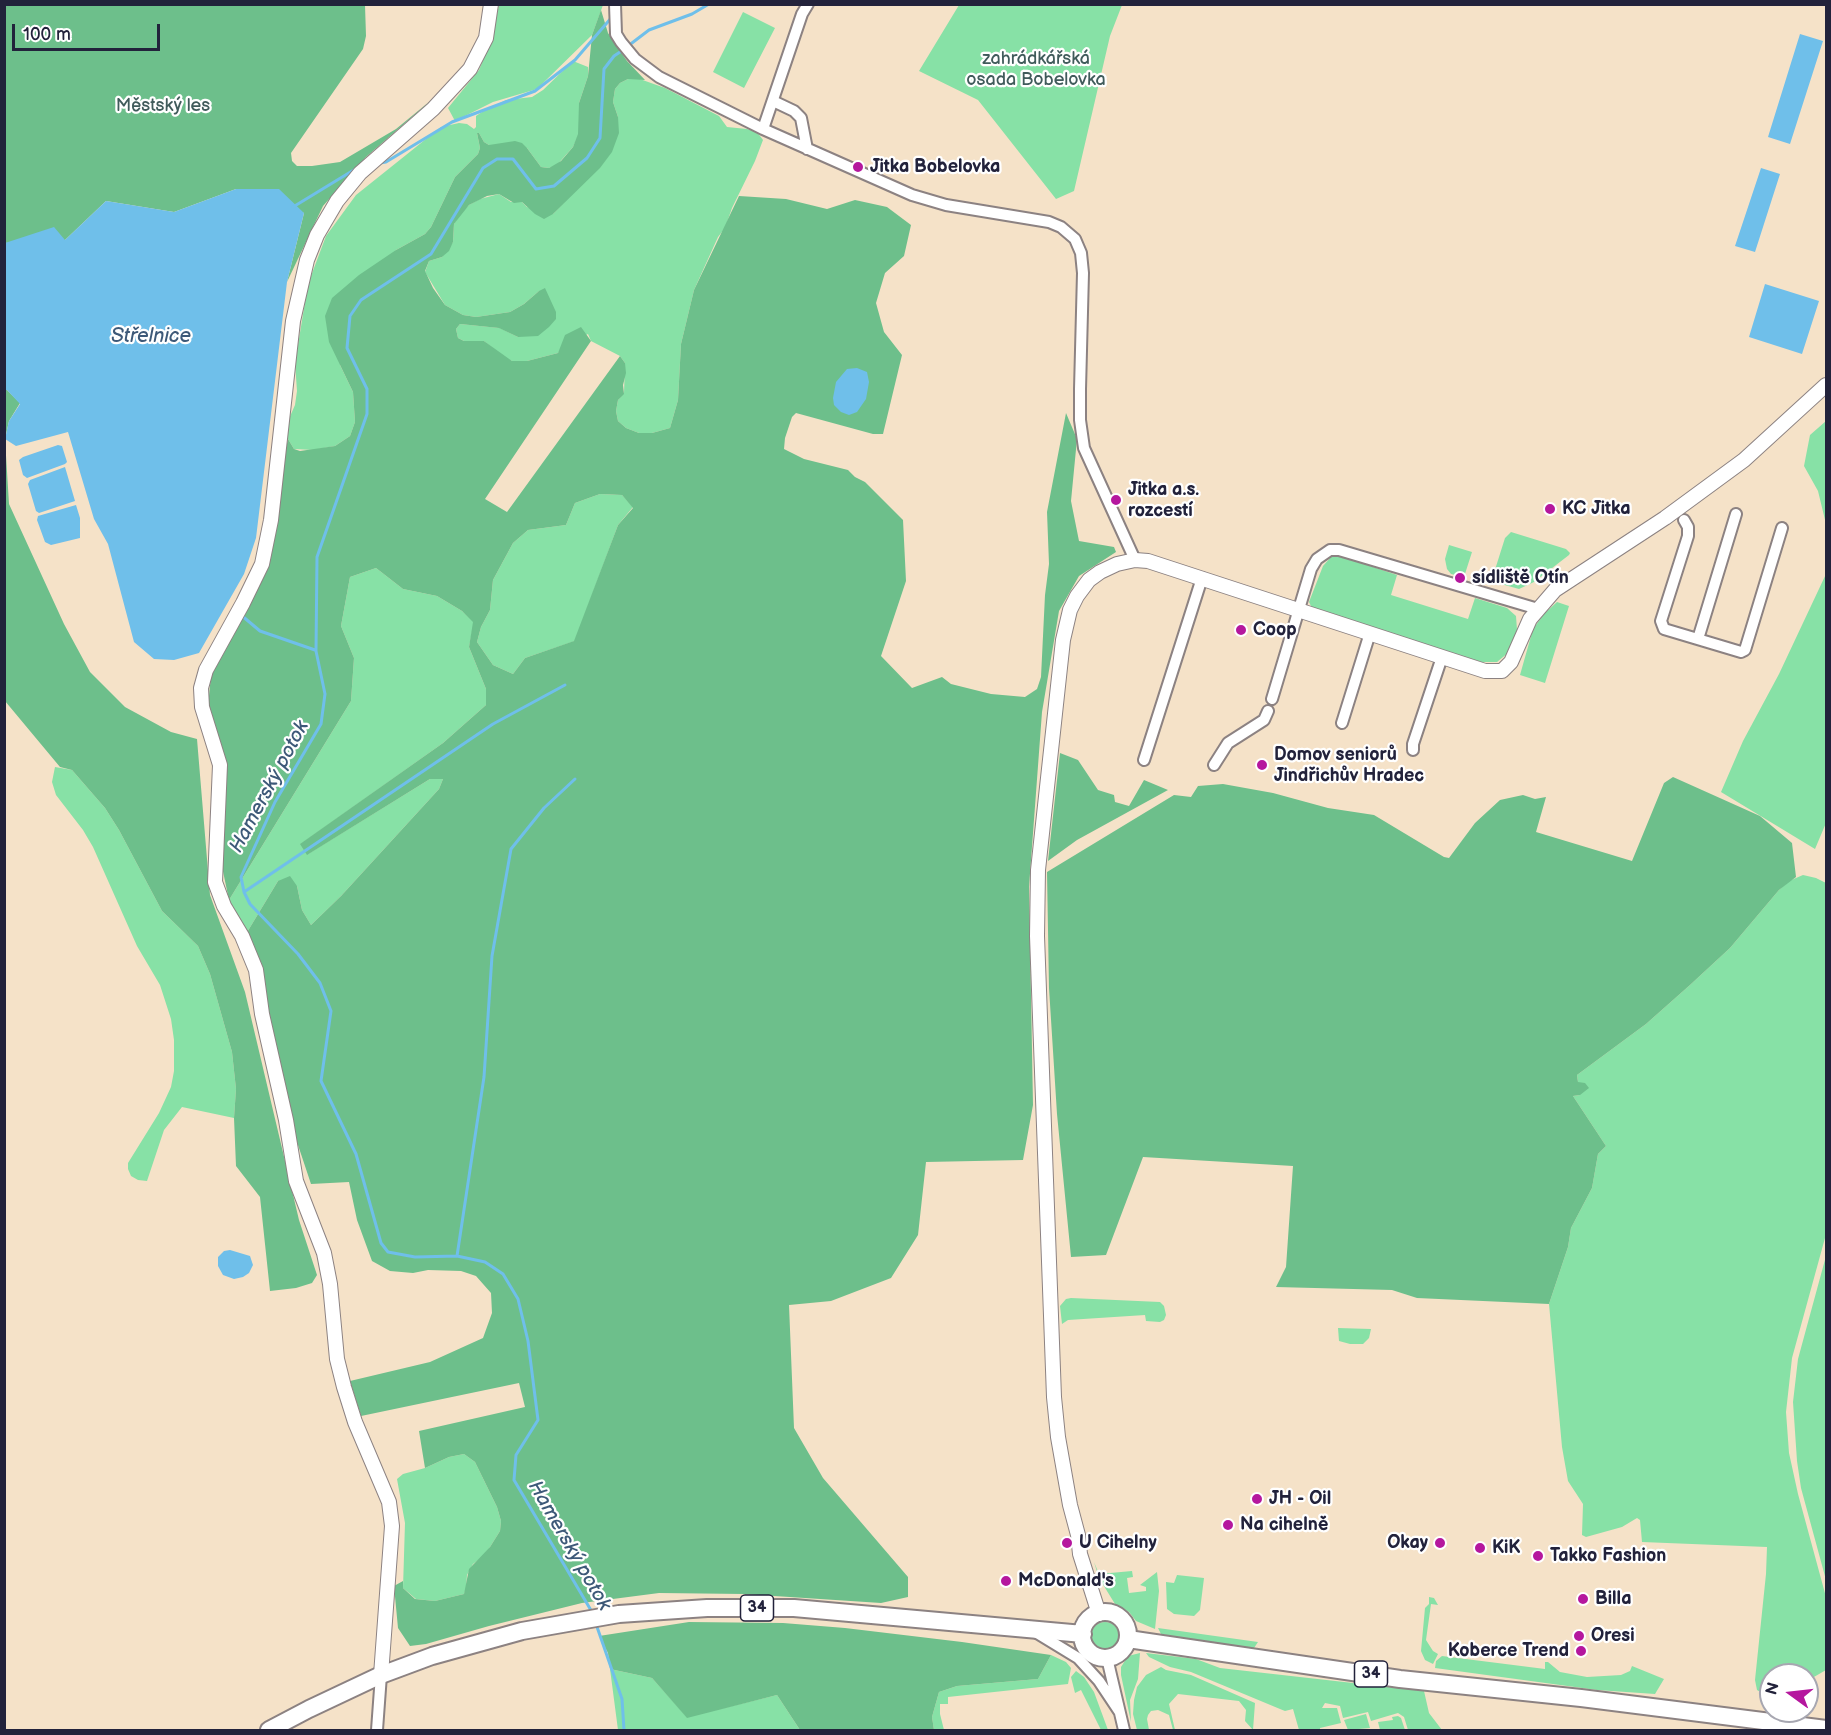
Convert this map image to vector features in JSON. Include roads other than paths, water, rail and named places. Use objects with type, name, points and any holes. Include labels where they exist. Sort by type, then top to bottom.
[{"type":"main road","name":"34","points":[[269,1731],[381,1675],[432,1656],[485,1640],[568,1622],[619,1614],[707,1608],[794,1608],[1083,1634]]},
{"type":"main road","points":[[1099,1614],[1112,1614],[1123,1621],[1128,1632],[1128,1639],[1121,1652],[1107,1658],[1095,1656],[1083,1641],[1083,1634],[1089,1619],[1099,1614]]},
{"type":"main road","name":"34","points":[[1128,1639],[1400,1679],[1581,1698],[1827,1729]]},
{"type":"street","points":[[377,1731],[392,1526],[388,1502],[355,1422],[337,1359],[330,1284],[324,1253],[296,1181],[286,1120],[262,1014],[256,970],[242,936],[224,906],[215,882],[220,765],[202,707],[201,688],[206,670],[262,564],[271,520],[293,321],[307,260],[314,243],[337,201],[360,174],[433,109],[470,69],[486,38],[491,4]]},
{"type":"street","points":[[615,4],[616,34],[635,59],[659,77],[763,129],[929,201],[946,206],[1049,222],[1061,227],[1075,239],[1081,253],[1083,273],[1080,420],[1084,448],[1135,560]]},
{"type":"street","points":[[763,129],[802,14],[808,4]]},
{"type":"street","points":[[773,101],[794,111],[801,118],[807,149]]},
{"type":"street","points":[[1099,1614],[1080,1554],[1058,1437],[1054,1397],[1037,946],[1038,870],[1063,640],[1070,610],[1077,596],[1089,580],[1100,572],[1117,564],[1135,560],[1148,561],[1485,671],[1502,671],[1511,662],[1525,628],[1555,590],[1665,518],[1744,460],[1827,385]]},
{"type":"street","points":[[1698,639],[1736,513]]},
{"type":"street","points":[[1684,520],[1688,527],[1688,536],[1661,621],[1664,629],[1741,652],[1745,650],[1782,528]]},
{"type":"street","points":[[1272,699],[1311,569],[1317,559],[1330,550],[1339,550],[1538,609]]},
{"type":"street","points":[[1144,760],[1202,578]]},
{"type":"street","points":[[1342,723],[1370,633]]},
{"type":"street","points":[[1413,750],[1440,663]]},
{"type":"street","points":[[1214,765],[1228,743],[1264,720],[1268,711]]},
{"type":"street","points":[[1031,1630],[1078,1658],[1099,1681],[1119,1711]]},
{"type":"street","points":[[1107,1658],[1124,1731]]},
{"type":"water","points":[[1800,34],[1823,41],[1790,144],[1768,137]]},
{"type":"water","points":[[1761,168],[1780,174],[1755,252],[1735,246]]},
{"type":"water","name":"Střelnice","points":[[236,189],[279,189],[304,213],[287,282],[256,538],[244,574],[199,653],[174,660],[154,659],[134,642],[108,544],[94,519],[68,432],[16,446],[5,439],[9,421],[20,404],[5,390],[5,243],[54,227],[65,240],[106,201],[174,212]]},
{"type":"water","points":[[1765,284],[1819,301],[1802,354],[1749,337]]},
{"type":"water","points":[[857,368],[867,372],[869,382],[866,399],[857,412],[849,415],[841,412],[834,405],[833,398],[836,382],[847,369]]},
{"type":"water","points":[[58,445],[62,446],[67,462],[65,464],[27,478],[23,475],[19,460]]},
{"type":"water","points":[[65,467],[75,501],[39,513],[36,511],[28,484],[30,480]]},
{"type":"water","points":[[76,505],[80,518],[80,538],[51,545],[45,542],[37,520],[38,516]]},
{"type":"water","points":[[230,1250],[250,1256],[253,1265],[249,1273],[243,1277],[234,1279],[223,1275],[218,1266],[218,1257],[224,1251]]},
{"type":"waterway","name":"Hamerský potok","points":[[628,46],[649,30],[692,14],[709,4]]},
{"type":"waterway","points":[[380,163],[386,162],[452,122],[535,91],[575,60],[612,17]]},
{"type":"waterway","name":"Hamerský potok","points":[[592,1612],[514,1480],[516,1455],[538,1420],[528,1341],[518,1299],[503,1274],[485,1262],[457,1256],[415,1257],[388,1252],[381,1243],[356,1154],[321,1081],[331,1011],[320,983],[298,954],[250,904],[244,892],[241,877],[275,802],[321,724],[325,694],[316,651],[317,557],[367,414],[367,389],[347,348],[350,316],[361,300],[431,254],[483,168],[497,159],[513,159],[536,189],[554,186],[587,158],[600,138],[604,69],[614,56],[623,50]]},
{"type":"waterway","points":[[293,207],[357,168]]},
{"type":"waterway","points":[[241,615],[260,631],[315,650]]},
{"type":"waterway","points":[[244,892],[493,724],[565,685]]},
{"type":"waterway","points":[[457,1256],[484,1077],[492,956],[511,849],[544,808],[575,779]]},
{"type":"waterway","name":"Hamerský potok","points":[[596,1624],[622,1699],[624,1730]]},
{"type":"place","name":"Jitka Bobelovka","points":[[858,167]]},
{"type":"place","name":"Jitka a.s. rozcestí","points":[[1116,500]]},
{"type":"place","name":"KC Jitka","points":[[1550,509]]},
{"type":"place","name":"sídliště Otín","points":[[1460,578]]},
{"type":"place","name":"Coop","points":[[1241,630]]},
{"type":"place","name":"Domov seniorů Jindřichův Hradec","points":[[1262,765]]},
{"type":"place","name":"JH - Oil","points":[[1257,1499]]},
{"type":"place","name":"Na cihelně","points":[[1228,1525]]},
{"type":"place","name":"U Cihelny","points":[[1067,1543]]},
{"type":"place","name":"Okay","points":[[1440,1543]]},
{"type":"place","name":"KiK","points":[[1480,1548]]},
{"type":"place","name":"Takko Fashion","points":[[1538,1556]]},
{"type":"place","name":"McDonald's","points":[[1006,1581]]},
{"type":"place","name":"Billa","points":[[1583,1599]]},
{"type":"place","name":"Oresi","points":[[1579,1636]]},
{"type":"place","name":"Koberce Trend","points":[[1581,1651]]},
{"type":"park label","name":"zahrádkářská osada Bobelovka","points":[[1036,69]]},
{"type":"park label","name":"Městský les","points":[[163,106]]}]
